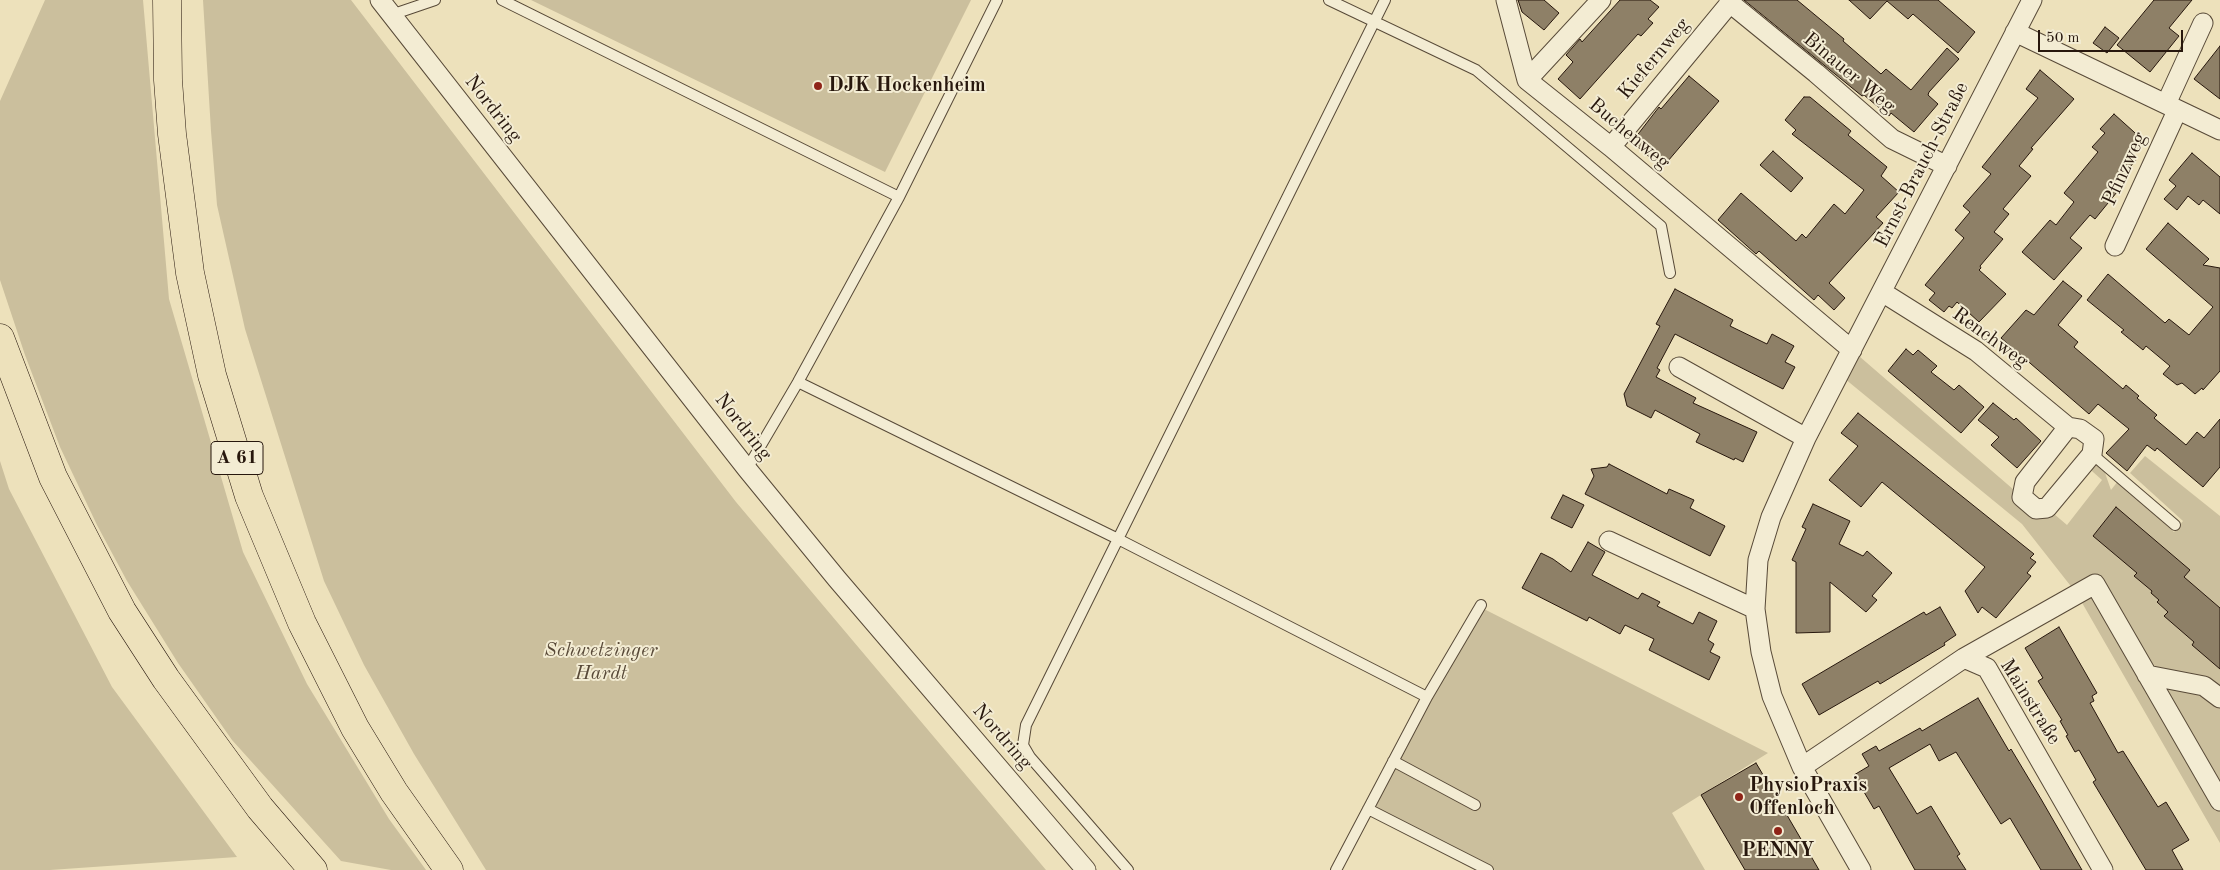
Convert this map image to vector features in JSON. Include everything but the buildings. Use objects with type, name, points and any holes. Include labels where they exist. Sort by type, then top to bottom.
[{"type":"highway","name":"A 61","points":[[167,0],[168,80],[172,134],[188,256],[212,375],[249,496],[302,623],[355,728],[399,800],[449,870]]},
{"type":"highway","points":[[0,338],[53,477],[122,611],[166,679],[228,765],[260,808],[313,870]]},
{"type":"street","points":[[1506,0],[1527,80]]},
{"type":"street","points":[[1527,80],[1601,0]]},
{"type":"street","name":"Ernst-Brauch-Straße","points":[[1861,870],[1802,767],[1772,696],[1761,652],[1755,608],[1758,560],[1771,517],[1806,438],[2032,0]]},
{"type":"street","name":"Kiefernweg","points":[[1611,147],[1730,2]]},
{"type":"street","name":"Binauer Weg","points":[[1730,2],[1892,139],[1947,166]]},
{"type":"street","name":"Nordring","points":[[385,8],[747,469],[843,585],[1086,870]]},
{"type":"street","name":"Pfinzweg","points":[[2114,246],[2172,107],[2202,23]]},
{"type":"street","points":[[2015,32],[2220,130]]},
{"type":"street","name":"Buchenweg","points":[[1527,80],[1611,147],[1852,350]]},
{"type":"street","name":"Renchweg","points":[[1882,292],[1976,351],[2068,427],[2080,429],[2094,439],[2092,454]]},
{"type":"street","points":[[1679,367],[1806,438]]},
{"type":"street","points":[[2068,427],[2025,482],[2022,497],[2036,509],[2047,508],[2092,454]]},
{"type":"street","points":[[1609,541],[1755,608]]},
{"type":"street","points":[[1802,767],[1964,658],[2095,584],[2220,801]]},
{"type":"street","name":"Mainstraße","points":[[1964,658],[1988,668],[2103,870]]},
{"type":"street","points":[[2147,676],[2204,686],[2220,698]]},
{"type":"lane","points":[[385,8],[435,0]]},
{"type":"lane","points":[[502,0],[899,197]]},
{"type":"lane","points":[[747,469],[798,382],[899,197],[997,0]]},
{"type":"lane","points":[[1329,0],[1476,70],[1661,226],[1670,273]]},
{"type":"lane","points":[[1128,870],[1030,757],[1023,745],[1026,725],[1385,0]]},
{"type":"lane","points":[[798,382],[1118,539],[1426,698]]},
{"type":"lane","points":[[2092,454],[2175,525]]},
{"type":"lane","points":[[1336,870],[1426,698],[1481,605]]},
{"type":"lane","points":[[1393,761],[1476,805]]},
{"type":"lane","points":[[1368,809],[1488,870]]},
{"type":"green space","points":[[45,0],[143,0],[169,299],[243,552],[307,684],[389,819],[426,870],[391,870],[341,861],[232,740],[178,663],[127,581],[97,525],[60,447],[25,355],[0,280],[0,101]]},
{"type":"green space","name":"Schwetzinger Hardt","points":[[203,0],[351,0],[736,502],[1046,870],[486,870],[414,754],[364,665],[324,581],[245,329],[217,205]]},
{"type":"green space","name":"DJK Hockenheim","points":[[531,0],[971,0],[885,172]]},
{"type":"green space","points":[[1852,350],[2036,509],[2047,508],[2067,525],[2102,480],[2084,464],[2090,457],[2104,470],[2111,490],[2118,481],[2174,532],[2183,521],[2130,473],[2145,456],[2220,516],[2220,843],[2077,594],[2022,524],[1839,374]]},
{"type":"green space","points":[[0,461],[9,489],[112,687],[237,857],[50,870],[0,870]]},
{"type":"green space","points":[[1482,608],[1768,753],[1672,813],[1705,870],[1495,870],[1372,808]]},
{"type":"place","name":"DJK Hockenheim","points":[[818,86]]},
{"type":"place","name":"PhysioPraxis Offenloch","points":[[1739,797]]},
{"type":"place","name":"PENNY","points":[[1778,831]]}]
